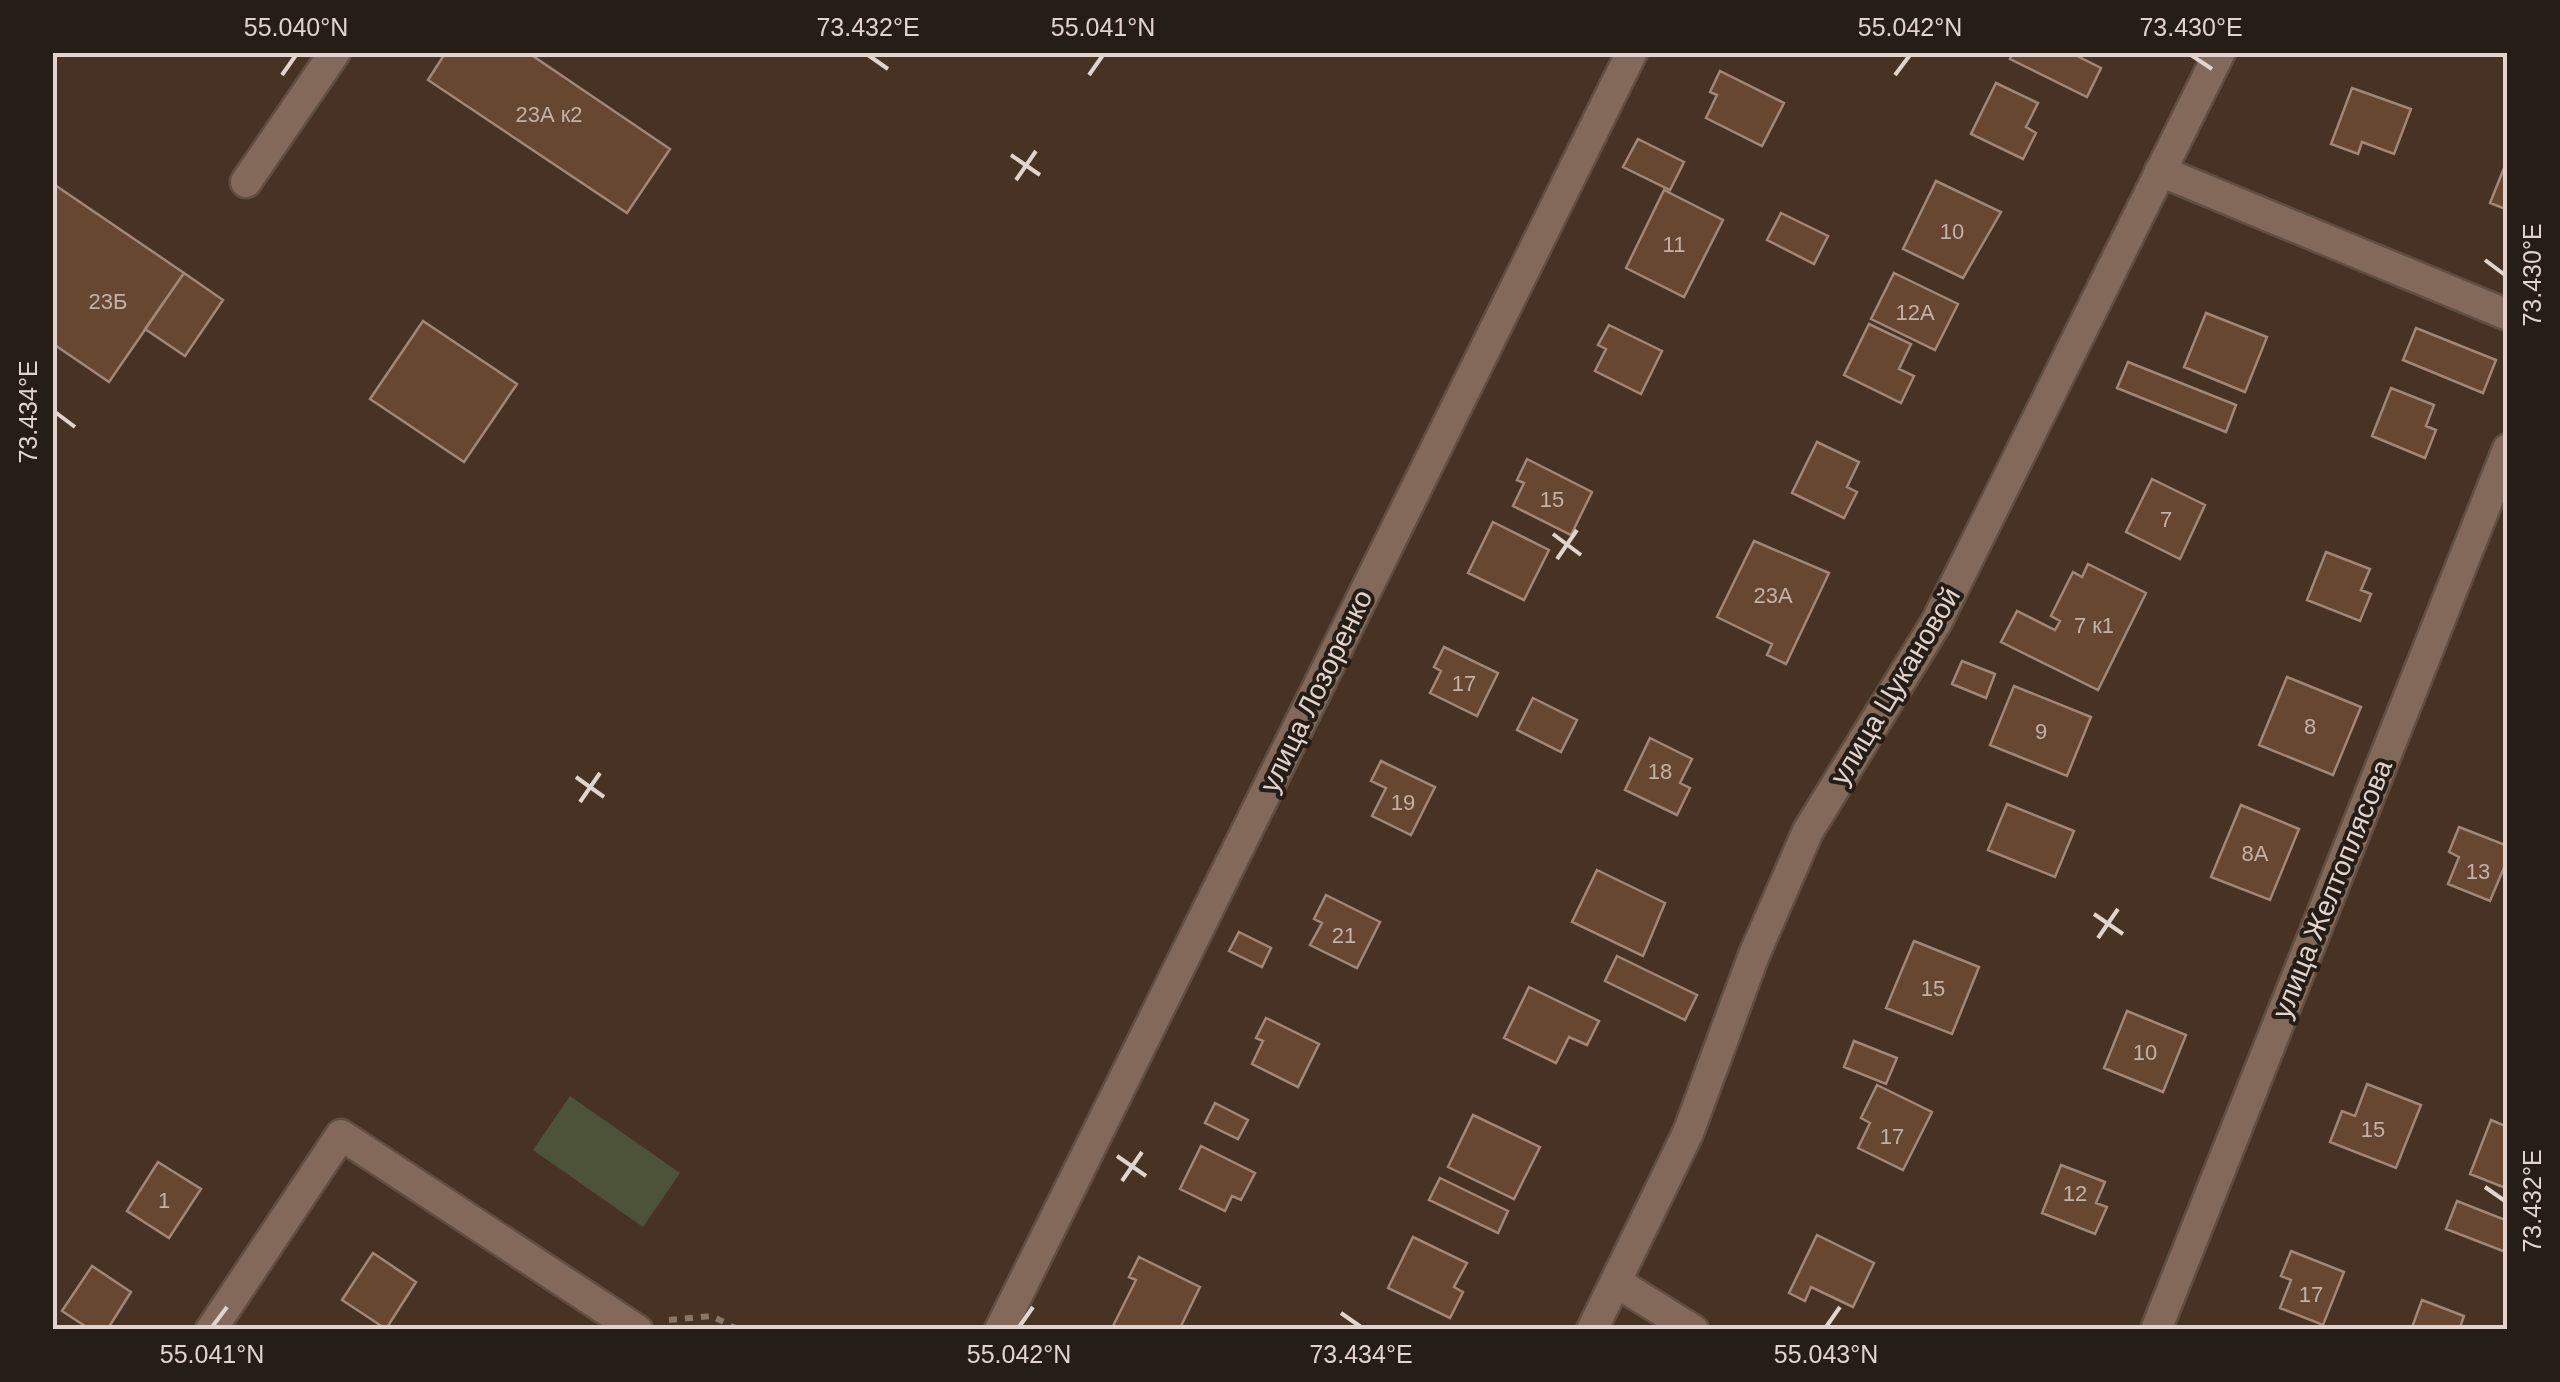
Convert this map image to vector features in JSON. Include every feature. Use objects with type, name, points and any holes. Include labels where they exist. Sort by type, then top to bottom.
[{"type":"street","points":[[246,182],[335,52]]},
{"type":"street","name":"улица Лозоренко","points":[[1000,1330],[1632,52]]},
{"type":"street","name":"улица Цукановой","points":[[1592,1330],[1688,1133],[1754,954],[1808,831],[1936,623],[2220,52]]},
{"type":"street","points":[[2160,171],[2508,315]]},
{"type":"street","name":"улица Желтоплясова","points":[[2156,1330],[2508,449]]},
{"type":"street","points":[[211,1330],[341,1135],[637,1330]]},
{"type":"street","points":[[1616,1282],[1692,1330]]},
{"type":"path","points":[[653,1330],[666,1320],[712,1316],[739,1330]]},
{"type":"green space","points":[[570,1096],[680,1173],[643,1227],[533,1150]]},
{"type":"building","points":[[446,52],[527,52],[670,149],[627,213],[428,80]]},
{"type":"building","points":[[2013,52],[2069,52],[2101,68],[2087,97],[2010,59]]},
{"type":"building","points":[[1720,71],[1784,103],[1762,146],[1706,118],[1717,95],[1710,92]]},
{"type":"building","points":[[1996,83],[2038,103],[2026,127],[2036,133],[2023,159],[1971,134]]},
{"type":"building","points":[[2352,88],[2411,109],[2394,154],[2362,142],[2358,154],[2331,144]]},
{"type":"building","points":[[1638,139],[1684,162],[1670,190],[1623,167]]},
{"type":"building","points":[[2508,158],[2508,210],[2490,203]]},
{"type":"building","points":[[1936,181],[2001,212],[1963,278],[1903,249]]},
{"type":"building","points":[[52,183],[184,273],[109,382],[52,343]]},
{"type":"building","points":[[1664,190],[1723,220],[1684,297],[1626,268]]},
{"type":"building","points":[[1781,213],[1828,236],[1814,264],[1767,240]]},
{"type":"building","points":[[184,273],[223,300],[185,356],[145,329]]},
{"type":"building","points":[[1894,273],[1958,304],[1935,350],[1871,319]]},
{"type":"building","points":[[2206,313],[2267,337],[2245,392],[2184,367]]},
{"type":"building","points":[[423,321],[517,384],[464,462],[370,399]]},
{"type":"building","points":[[1869,324],[1911,344],[1899,369],[1914,376],[1901,403],[1844,375]]},
{"type":"building","points":[[1609,325],[1662,351],[1641,394],[1595,371],[1606,349],[1598,345]]},
{"type":"building","points":[[2416,328],[2496,360],[2483,393],[2403,360]]},
{"type":"building","points":[[2128,362],[2236,405],[2226,432],[2117,388]]},
{"type":"building","points":[[2391,388],[2434,405],[2426,426],[2436,430],[2425,458],[2372,436]]},
{"type":"building","points":[[1817,442],[1859,462],[1847,487],[1857,492],[1844,518],[1792,493]]},
{"type":"building","points":[[1527,459],[1592,492],[1571,535],[1513,506],[1524,483],[1517,480]]},
{"type":"building","points":[[2152,479],[2205,505],[2180,559],[2126,532]]},
{"type":"building","points":[[1493,522],[1549,550],[1524,600],[1468,573]]},
{"type":"building","points":[[1754,541],[1829,573],[1786,664],[1767,655],[1772,644],[1717,617]]},
{"type":"building","points":[[2326,552],[2370,569],[2361,590],[2371,594],[2360,621],[2307,600]]},
{"type":"building","points":[[2088,564],[2146,593],[2098,690],[2001,642],[2017,611],[2055,630],[2060,621],[2051,616],[2073,572],[2082,577]]},
{"type":"building","points":[[1444,647],[1498,673],[1477,716],[1430,693],[1441,671],[1434,667]]},
{"type":"building","points":[[1962,661],[1995,674],[1986,698],[1952,684]]},
{"type":"building","points":[[2287,677],[2361,707],[2333,775],[2259,745]]},
{"type":"building","points":[[2014,686],[2091,717],[2067,776],[1990,745]]},
{"type":"building","points":[[1533,698],[1577,720],[1561,752],[1517,730]]},
{"type":"building","points":[[1650,738],[1692,759],[1680,783],[1690,788],[1677,815],[1625,790]]},
{"type":"building","points":[[1381,761],[1435,787],[1411,835],[1372,816],[1386,788],[1371,781]]},
{"type":"building","points":[[2007,804],[2074,831],[2055,877],[1988,850]]},
{"type":"building","points":[[2241,805],[2299,829],[2270,900],[2211,877]]},
{"type":"building","points":[[2459,827],[2508,846],[2508,858],[2490,901],[2448,884],[2459,857],[2449,852]]},
{"type":"building","points":[[1597,870],[1665,903],[1643,956],[1572,922]]},
{"type":"building","points":[[1326,895],[1380,922],[1357,968],[1310,945],[1322,923],[1314,919]]},
{"type":"building","points":[[1239,932],[1271,948],[1262,967],[1229,951]]},
{"type":"building","points":[[1914,941],[1979,967],[1952,1034],[1886,1008]]},
{"type":"building","points":[[1617,956],[1697,995],[1685,1020],[1605,981]]},
{"type":"building","points":[[1529,987],[1599,1021],[1587,1045],[1569,1037],[1556,1063],[1504,1038]]},
{"type":"building","points":[[2127,1011],[2186,1035],[2163,1092],[2104,1068]]},
{"type":"building","points":[[1266,1018],[1319,1044],[1298,1087],[1252,1064],[1263,1041],[1256,1038]]},
{"type":"building","points":[[1854,1041],[1897,1058],[1886,1084],[1844,1067]]},
{"type":"building","points":[[2367,1084],[2421,1105],[2396,1168],[2330,1142],[2342,1111],[2355,1116]]},
{"type":"building","points":[[1877,1085],[1932,1112],[1903,1170],[1858,1148],[1870,1123],[1861,1118]]},
{"type":"building","points":[[1215,1103],[1248,1120],[1238,1139],[1205,1123]]},
{"type":"building","points":[[1473,1115],[1540,1147],[1514,1199],[1448,1167]]},
{"type":"building","points":[[2491,1120],[2508,1127],[2508,1189],[2470,1174]]},
{"type":"building","points":[[1201,1146],[1255,1173],[1241,1200],[1232,1196],[1225,1211],[1180,1189]]},
{"type":"building","points":[[158,1162],[201,1189],[169,1238],[127,1211]]},
{"type":"building","points":[[2061,1165],[2105,1182],[2096,1203],[2107,1207],[2095,1234],[2042,1213]]},
{"type":"building","points":[[1440,1178],[1508,1211],[1498,1233],[1429,1200]]},
{"type":"building","points":[[2457,1201],[2508,1221],[2508,1253],[2446,1229]]},
{"type":"building","points":[[1817,1235],[1874,1263],[1853,1307],[1811,1287],[1805,1301],[1789,1293]]},
{"type":"building","points":[[1413,1237],[1467,1263],[1454,1287],[1463,1292],[1450,1318],[1388,1288]]},
{"type":"building","points":[[2291,1251],[2344,1272],[2323,1325],[2280,1308],[2291,1280],[2281,1276]]},
{"type":"building","points":[[373,1253],[416,1282],[386,1329],[342,1300]]},
{"type":"building","points":[[1139,1257],[1200,1287],[1179,1330],[1111,1330],[1136,1280],[1129,1277]]},
{"type":"building","points":[[92,1266],[131,1292],[107,1330],[91,1330],[62,1311]]},
{"type":"building","points":[[2422,1300],[2464,1316],[2459,1330],[2411,1330]]}]
